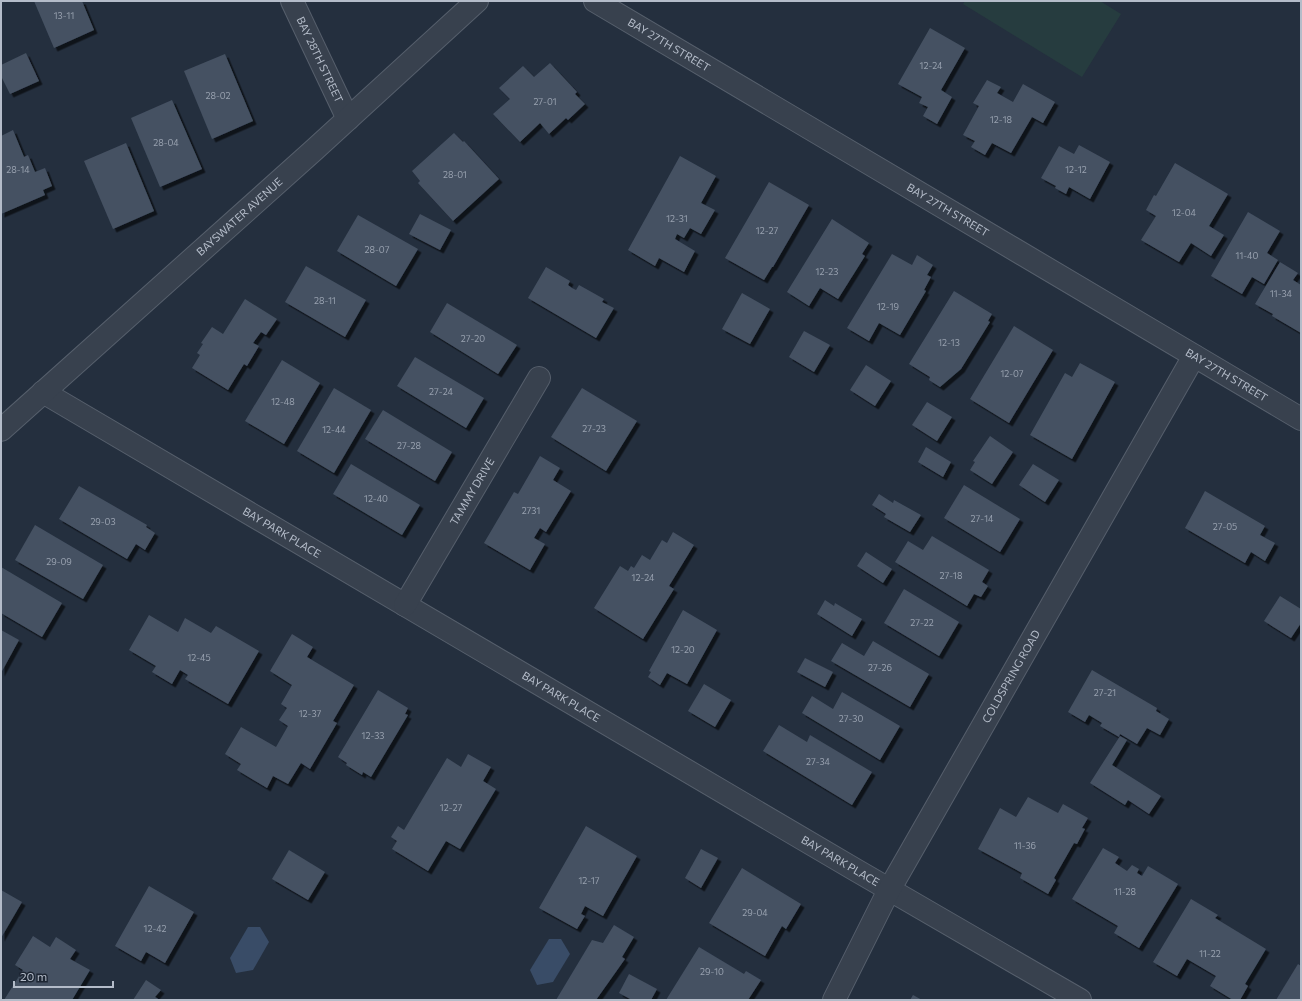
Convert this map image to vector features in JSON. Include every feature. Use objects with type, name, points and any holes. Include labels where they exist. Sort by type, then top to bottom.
[{"type":"street","name":"BAY 28TH STREET","points":[[292,1],[348,119]]},
{"type":"street","name":"BAYSWATER AVENUE","points":[[1,430],[478,1]]},
{"type":"street","name":"BAY 27TH STREET","points":[[595,1],[1301,419]]},
{"type":"street","name":"COLDSPRING ROAD","points":[[834,1000],[889,890],[1194,356]]},
{"type":"street","name":"TAMMY DRIVE","points":[[405,605],[539,378]]},
{"type":"street","name":"BAY PARK PLACE","points":[[43,392],[889,890],[1080,1000]]},
{"type":"green space","points":[[965,1],[1100,1],[1121,14],[1082,77],[963,4]]},
{"type":"water","points":[[248,927],[260,927],[269,942],[253,970],[236,973],[230,958]]},
{"type":"water","points":[[549,939],[561,939],[570,954],[553,982],[537,985],[530,970]]},
{"type":"building","points":[[34,1],[82,1],[94,30],[54,48]]},
{"type":"building","points":[[930,28],[965,48],[941,90],[952,97],[937,124],[923,116],[928,107],[919,103],[922,97],[898,84]]},
{"type":"building","points":[[26,53],[39,81],[10,94],[1,76],[1,65]]},
{"type":"building","points":[[225,54],[253,121],[212,139],[184,71]]},
{"type":"building","points":[[550,63],[577,92],[575,94],[585,104],[568,120],[566,118],[549,134],[540,123],[520,142],[493,114],[510,99],[499,88],[523,66],[534,77]]},
{"type":"building","points":[[987,80],[1001,87],[997,93],[1013,102],[1023,84],[1055,102],[1043,123],[1032,117],[1011,153],[992,143],[985,155],[971,147],[975,141],[963,135],[979,106],[973,103]]},
{"type":"building","points":[[172,100],[202,169],[160,187],[131,118]]},
{"type":"building","points":[[13,130],[24,157],[28,155],[35,172],[45,168],[52,186],[43,190],[45,195],[1,214],[1,136]]},
{"type":"building","points":[[454,133],[463,142],[464,141],[499,179],[453,221],[418,183],[420,181],[412,171]]},
{"type":"building","points":[[126,143],[154,211],[113,229],[84,161]]},
{"type":"building","points":[[1079,145],[1110,162],[1090,199],[1069,187],[1066,194],[1055,188],[1056,186],[1041,178],[1059,146],[1074,154]]},
{"type":"building","points":[[680,156],[716,176],[701,203],[715,210],[701,234],[690,228],[684,238],[677,234],[675,239],[695,251],[684,272],[659,258],[655,266],[628,250]]},
{"type":"building","points":[[1175,163],[1228,194],[1209,226],[1224,235],[1211,256],[1191,243],[1179,262],[1141,240],[1156,216],[1146,210]]},
{"type":"building","points":[[769,182],[809,205],[764,280],[725,258]]},
{"type":"building","points":[[1248,212],[1280,231],[1267,253],[1278,260],[1264,284],[1252,277],[1242,294],[1211,276]]},
{"type":"building","points":[[420,214],[451,230],[440,250],[409,234]]},
{"type":"building","points":[[358,215],[418,249],[396,286],[337,251]]},
{"type":"building","points":[[832,219],[869,243],[862,254],[865,256],[838,299],[820,288],[809,306],[787,292]]},
{"type":"building","points":[[892,254],[912,265],[917,255],[933,265],[927,275],[931,277],[924,290],[926,291],[900,335],[879,323],[869,341],[847,328]]},
{"type":"building","points":[[1280,262],[1298,273],[1293,280],[1301,285],[1301,333],[1255,304]]},
{"type":"building","points":[[306,266],[366,300],[345,337],[285,302]]},
{"type":"building","points":[[546,267],[570,281],[568,285],[572,288],[576,290],[579,285],[604,299],[602,302],[614,308],[596,338],[528,298]]},
{"type":"building","points":[[954,291],[992,314],[988,321],[990,322],[961,369],[940,387],[929,380],[930,377],[909,364]]},
{"type":"building","points":[[742,293],[770,309],[750,344],[722,329]]},
{"type":"building","points":[[245,299],[277,319],[266,335],[261,332],[253,343],[259,346],[247,366],[244,364],[228,390],[192,368],[200,355],[197,353],[203,344],[201,343],[212,327],[223,334]]},
{"type":"building","points":[[447,303],[517,345],[498,374],[430,332]]},
{"type":"building","points":[[1014,326],[1053,350],[1009,423],[970,399]]},
{"type":"building","points":[[804,331],[830,345],[814,372],[789,357]]},
{"type":"building","points":[[415,357],[484,398],[466,428],[397,386]]},
{"type":"building","points":[[282,360],[320,383],[284,444],[245,421]]},
{"type":"building","points":[[1080,363],[1115,382],[1072,459],[1030,435],[1065,373],[1072,377]]},
{"type":"building","points":[[866,365],[891,381],[875,406],[850,390]]},
{"type":"building","points":[[334,388],[371,410],[334,473],[297,451]]},
{"type":"building","points":[[582,388],[637,421],[606,471],[551,437]]},
{"type":"building","points":[[927,402],[952,417],[937,441],[912,425]]},
{"type":"building","points":[[383,410],[452,452],[435,481],[365,439]]},
{"type":"building","points":[[990,436],[1013,452],[992,484],[970,470],[975,462],[973,461]]},
{"type":"building","points":[[926,447],[951,462],[943,477],[918,462]]},
{"type":"building","points":[[540,456],[560,468],[553,480],[571,491],[546,532],[540,528],[534,538],[545,544],[530,570],[484,543],[514,492],[518,494]]},
{"type":"building","points":[[351,464],[420,505],[402,535],[333,494]]},
{"type":"building","points":[[1033,464],[1059,480],[1045,502],[1019,485]]},
{"type":"building","points":[[964,485],[1020,519],[1000,552],[944,518]]},
{"type":"building","points":[[79,486],[147,525],[146,527],[155,533],[145,550],[136,544],[127,559],[59,519]]},
{"type":"building","points":[[1205,491],[1265,526],[1260,535],[1275,543],[1265,561],[1251,552],[1245,563],[1185,528]]},
{"type":"building","points":[[879,494],[893,503],[894,500],[921,515],[910,532],[884,517],[886,514],[872,505]]},
{"type":"building","points":[[35,525],[103,565],[83,599],[15,560]]},
{"type":"building","points":[[673,532],[694,545],[669,586],[674,589],[643,639],[594,608],[620,566],[628,571],[631,566],[634,568],[642,555],[650,560],[662,540],[667,543]]},
{"type":"building","points":[[932,536],[989,570],[982,582],[988,586],[981,597],[974,594],[967,606],[895,562],[908,541],[923,550]]},
{"type":"building","points":[[866,552],[892,569],[883,583],[857,566]]},
{"type":"building","points":[[1,567],[62,603],[42,637],[1,613]]},
{"type":"building","points":[[904,589],[959,622],[939,656],[884,623]]},
{"type":"building","points":[[1280,596],[1301,609],[1301,623],[1291,638],[1264,621]]},
{"type":"building","points":[[825,600],[834,606],[835,603],[862,619],[852,636],[817,614]]},
{"type":"building","points":[[683,610],[717,630],[687,684],[667,673],[660,685],[648,677],[651,672],[649,671]]},
{"type":"building","points":[[149,615],[178,632],[185,618],[211,633],[216,626],[259,651],[228,704],[185,679],[188,675],[180,670],[172,684],[152,672],[156,666],[129,650]]},
{"type":"building","points":[[1,630],[19,640],[1,673]]},
{"type":"building","points":[[292,634],[313,647],[307,657],[354,685],[333,721],[337,723],[310,769],[301,763],[288,784],[273,776],[267,788],[237,770],[241,764],[225,754],[241,727],[276,747],[288,726],[279,720],[287,708],[281,704],[292,685],[270,671]]},
{"type":"building","points":[[873,641],[929,674],[910,707],[831,661],[842,643],[864,656]]},
{"type":"building","points":[[805,658],[833,672],[825,687],[797,672]]},
{"type":"building","points":[[1092,670],[1157,708],[1156,711],[1169,719],[1160,735],[1147,728],[1137,744],[1120,734],[1119,737],[1100,726],[1102,723],[1089,715],[1085,722],[1068,712]]},
{"type":"building","points":[[704,684],[731,700],[715,727],[688,711]]},
{"type":"building","points":[[378,690],[408,708],[405,714],[408,715],[371,777],[363,772],[362,775],[346,765],[347,763],[338,757]]},
{"type":"building","points":[[842,692],[900,726],[880,760],[802,713],[812,696],[833,709]]},
{"type":"building","points":[[779,725],[807,742],[810,735],[872,772],[852,805],[763,751]]},
{"type":"building","points":[[1120,736],[1127,740],[1112,765],[1161,796],[1149,814],[1128,800],[1125,805],[1090,783]]},
{"type":"building","points":[[468,754],[491,767],[483,781],[496,789],[460,849],[446,841],[428,871],[392,849],[397,841],[391,837],[398,826],[404,830],[447,758],[461,767]]},
{"type":"building","points":[[1028,797],[1058,813],[1063,804],[1088,818],[1082,828],[1085,829],[1077,844],[1074,843],[1054,878],[1056,880],[1048,894],[1020,878],[1022,873],[978,849],[1000,808],[1016,817]]},
{"type":"building","points":[[586,826],[637,856],[603,916],[585,906],[581,914],[585,916],[577,929],[539,908]]},
{"type":"building","points":[[1103,848],[1119,857],[1115,863],[1127,871],[1132,865],[1139,869],[1137,873],[1142,876],[1148,866],[1178,884],[1139,948],[1114,933],[1118,926],[1072,899]]},
{"type":"building","points":[[701,849],[718,858],[701,888],[685,878]]},
{"type":"building","points":[[289,850],[325,872],[308,900],[272,879]]},
{"type":"building","points":[[742,868],[801,904],[786,929],[782,926],[765,956],[709,923]]},
{"type":"building","points":[[149,886],[194,912],[165,963],[146,952],[141,961],[115,946]]},
{"type":"building","points":[[1,890],[22,902],[1,938]]},
{"type":"building","points":[[1191,899],[1218,915],[1215,918],[1266,949],[1245,984],[1248,986],[1240,1000],[1233,1000],[1210,986],[1216,976],[1187,959],[1177,976],[1153,962]]},
{"type":"building","points":[[614,925],[634,937],[622,957],[625,959],[596,1000],[556,1000],[592,940],[603,943]]},
{"type":"building","points":[[33,936],[50,947],[56,937],[76,950],[70,959],[90,970],[72,1000],[4,1000],[23,970],[15,965]]},
{"type":"building","points":[[699,947],[744,974],[746,971],[761,980],[748,1000],[666,1000]]},
{"type":"building","points":[[1298,964],[1301,966],[1301,1000],[1276,1000]]},
{"type":"building","points":[[629,974],[657,989],[651,1000],[632,1000],[619,993]]},
{"type":"building","points":[[146,980],[161,990],[155,997],[160,1000],[133,1000]]},
{"type":"building","points":[[913,995],[922,1000],[910,1000]]}]
